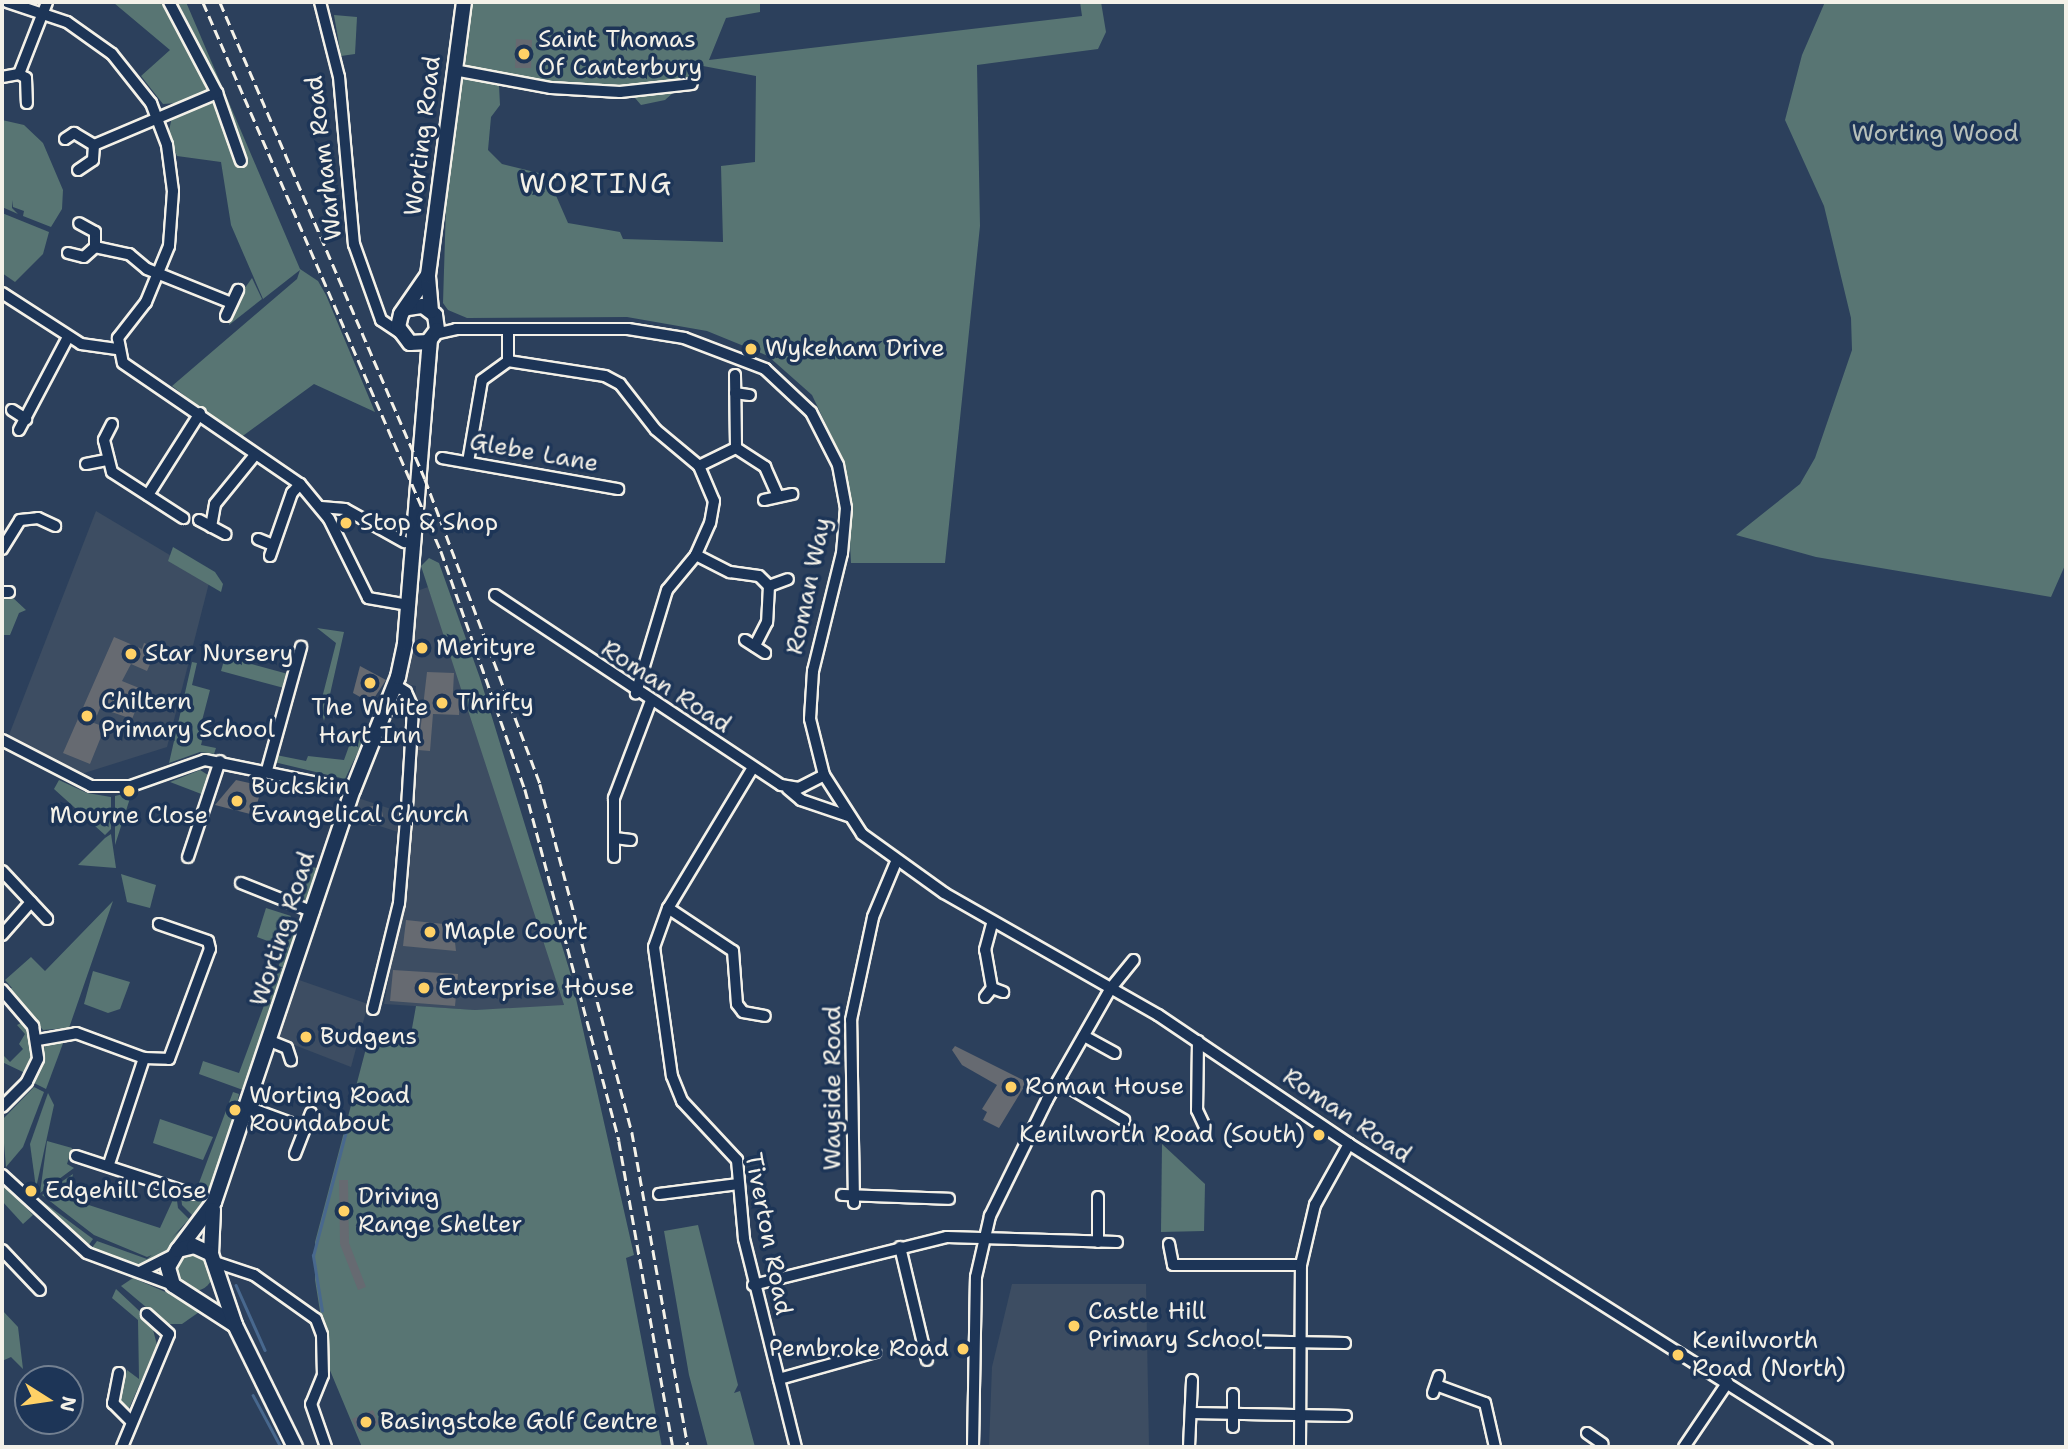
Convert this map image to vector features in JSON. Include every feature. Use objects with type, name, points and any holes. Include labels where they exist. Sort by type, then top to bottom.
[{"type":"main road","name":"Worting Road","points":[[213,1258],[214,1202],[353,790],[395,685],[408,605],[425,380],[433,326],[428,275],[464,2]]},
{"type":"main road","name":"Worting Road","points":[[405,311],[428,275]]},
{"type":"main road","points":[[405,311],[433,326],[405,338],[405,311]]},
{"type":"main road","name":"Worting Road","points":[[405,338],[425,380]]},
{"type":"main road","name":"Worting Road","points":[[175,1253],[214,1202]]},
{"type":"main road","points":[[235,1325],[173,1285],[168,1267],[175,1253],[194,1246],[213,1258],[235,1325],[295,1447]]},
{"type":"main road","points":[[198,1300],[220,1284]]},
{"type":"street","points":[[7,2],[45,6],[112,54],[140,86],[157,117],[173,191],[160,275],[118,338],[117,348],[128,368],[200,413],[254,454],[300,484],[321,506],[368,598],[408,605]]},
{"type":"street","points":[[169,2],[217,93],[241,161]]},
{"type":"street","name":"Warham Road","points":[[320,2],[339,77],[351,228],[385,326],[405,338]]},
{"type":"street","points":[[19,74],[45,6]]},
{"type":"street","points":[[454,70],[551,88],[609,92],[692,83]]},
{"type":"street","points":[[2,77],[19,74]]},
{"type":"street","points":[[19,74],[28,83],[27,103]]},
{"type":"street","points":[[94,145],[217,93]]},
{"type":"street","points":[[65,139],[74,133],[94,145]]},
{"type":"street","points":[[78,170],[93,160],[94,145]]},
{"type":"street","points":[[79,223],[94,232],[96,247]]},
{"type":"street","points":[[96,247],[129,254],[160,275],[229,302]]},
{"type":"street","points":[[68,253],[84,257],[96,247]]},
{"type":"street","points":[[226,316],[229,302],[237,290]]},
{"type":"street","points":[[2,293],[68,337],[95,349],[117,348]]},
{"type":"street","points":[[378,307],[405,311]]},
{"type":"street","name":"Roman Way","points":[[433,326],[628,329],[684,338],[765,369],[811,412],[838,465],[846,508],[842,553],[811,683],[812,731],[824,775]]},
{"type":"street","points":[[508,329],[508,361]]},
{"type":"street","points":[[19,430],[68,337]]},
{"type":"street","points":[[468,462],[482,380],[508,361],[605,376],[620,384],[656,430],[699,466],[714,501],[696,555],[667,590],[636,693]]},
{"type":"street","points":[[735,375],[736,449]]},
{"type":"street","points":[[735,393],[750,395]]},
{"type":"street","points":[[12,410],[26,419]]},
{"type":"street","points":[[148,495],[200,413]]},
{"type":"street","points":[[112,424],[104,440],[107,460],[119,478],[183,517]]},
{"type":"street","points":[[699,466],[736,449]]},
{"type":"street","points":[[736,449],[765,467],[778,496]]},
{"type":"street","points":[[211,527],[215,505],[254,454]]},
{"type":"street","name":"Glebe Lane","points":[[442,458],[618,489]]},
{"type":"street","points":[[86,464],[107,460]]},
{"type":"street","points":[[258,540],[272,550],[292,492],[300,484]]},
{"type":"street","points":[[764,500],[792,494]]},
{"type":"street","points":[[321,506],[345,509],[404,542]]},
{"type":"street","points":[[2,549],[20,520],[39,514],[55,526]]},
{"type":"street","points":[[199,520],[225,534]]},
{"type":"street","points":[[393,536],[400,524]]},
{"type":"street","points":[[696,555],[730,572],[759,576],[769,586],[771,605],[750,643],[765,653]]},
{"type":"street","points":[[769,586],[788,579]]},
{"type":"street","name":"Roman Road","points":[[495,595],[519,620],[752,769],[788,789],[801,800],[848,817]]},
{"type":"street","points":[[267,770],[301,647]]},
{"type":"street","points":[[373,1009],[399,903],[407,807],[413,708],[406,692],[395,685]]},
{"type":"street","points":[[614,857],[617,786],[650,703]]},
{"type":"street","points":[[2,740],[91,786],[120,788],[205,760],[267,770],[353,790]]},
{"type":"street","points":[[188,857],[220,761]]},
{"type":"street","name":"Tiverton Road","points":[[752,769],[668,908],[654,947],[672,1076],[682,1101],[733,1151],[753,1285],[796,1447]]},
{"type":"street","points":[[788,789],[824,775]]},
{"type":"street","name":"Roman Road","points":[[824,775],[848,817],[896,862],[992,923],[1111,988],[1198,1041],[1349,1144],[1827,1447]]},
{"type":"street","points":[[615,838],[631,840]]},
{"type":"street","name":"Wayside Road","points":[[854,1199],[851,1020],[873,917],[896,862]]},
{"type":"street","points":[[2,871],[47,919]]},
{"type":"street","points":[[241,883],[313,912]]},
{"type":"street","points":[[2,935],[31,902]]},
{"type":"street","points":[[668,908],[733,951],[738,962],[737,1004],[743,1012],[765,1015]]},
{"type":"street","points":[[38,1040],[76,1033],[163,1063],[174,1053],[210,949],[208,941],[159,923]]},
{"type":"street","points":[[992,923],[985,950],[988,993],[1003,992]]},
{"type":"street","points":[[973,1447],[973,1324],[982,1240],[1001,1187],[1058,1081],[1111,988],[1134,960]]},
{"type":"street","points":[[2,990],[24,1012],[38,1040],[34,1072],[2,1107]]},
{"type":"street","points":[[1084,1036],[1107,1043],[1115,1053]]},
{"type":"street","points":[[270,1041],[286,1048],[291,1060]]},
{"type":"street","points":[[1198,1041],[1197,1110],[1204,1125]]},
{"type":"street","points":[[109,1164],[144,1058]]},
{"type":"street","points":[[1058,1081],[1124,1120]]},
{"type":"street","points":[[247,1107],[304,1128]]},
{"type":"street","points":[[295,1154],[311,1113]]},
{"type":"street","points":[[1300,1447],[1301,1265],[1315,1205],[1349,1144]]},
{"type":"street","points":[[76,1156],[109,1164],[192,1194]]},
{"type":"street","points":[[2,1175],[87,1253],[173,1285]]},
{"type":"street","points":[[674,1180],[676,1192]]},
{"type":"street","points":[[659,1194],[738,1184]]},
{"type":"street","name":"Wayside Road","points":[[842,1195],[854,1199],[949,1199]]},
{"type":"street","points":[[1098,1197],[1098,1242]]},
{"type":"street","points":[[753,1285],[947,1237],[1117,1242]]},
{"type":"street","points":[[1171,1243],[1173,1265],[1301,1265]]},
{"type":"street","points":[[900,1247],[927,1360]]},
{"type":"street","points":[[2,1250],[40,1290]]},
{"type":"street","points":[[140,1272],[175,1253]]},
{"type":"street","points":[[213,1258],[240,1268],[316,1319],[322,1335],[323,1376],[310,1404],[326,1447]]},
{"type":"street","points":[[220,1284],[240,1268]]},
{"type":"street","points":[[122,1447],[169,1334],[147,1314]]},
{"type":"street","points":[[1236,1341],[1345,1343]]},
{"type":"street","points":[[779,1378],[875,1352]]},
{"type":"street","points":[[119,1373],[113,1403],[131,1421]]},
{"type":"street","points":[[1189,1447],[1192,1380]]},
{"type":"street","points":[[1685,1447],[1728,1382]]},
{"type":"street","points":[[1436,1385],[1485,1403],[1494,1447]]},
{"type":"street","points":[[1233,1394],[1233,1421]]},
{"type":"street","points":[[1192,1413],[1233,1421],[1346,1416]]},
{"type":"shaded area","name":"Chiltern Primary School","points":[[96,511],[210,579],[167,747],[78,775],[9,735]]},
{"type":"shaded area","points":[[428,587],[477,725],[564,1005],[559,1007],[475,1010],[384,1004],[402,907],[416,686],[405,684],[417,591]]},
{"type":"shaded area","points":[[358,798],[400,812],[398,832],[352,817]]},
{"type":"shaded area","points":[[299,980],[368,1004],[351,1067],[279,1039]]},
{"type":"shaded area","name":"Castle Hill Primary School","points":[[1012,1284],[1146,1284],[1149,1447],[989,1447],[992,1367]]},
{"type":"green space","points":[[186,2],[300,269],[318,281],[326,295],[375,412],[314,384],[240,438],[172,386],[297,279],[300,270],[263,299],[231,225],[221,162],[177,156],[168,135],[172,117],[180,112],[177,103],[163,104],[141,76],[170,50],[114,3]]},
{"type":"green space","points":[[471,2],[760,2],[760,12],[726,18],[709,60],[1082,16],[1080,2],[1101,2],[1106,32],[1098,49],[977,65],[980,226],[945,563],[851,563],[846,467],[812,395],[768,356],[707,331],[627,317],[467,318],[448,310],[443,303],[447,173]],"holes":[[[703,66],[756,76],[755,162],[721,166],[723,242],[623,239],[620,232],[568,223],[547,175],[502,164],[488,150],[491,117],[500,105],[499,85],[488,80],[630,92],[641,105],[665,100]]]},
{"type":"green space","name":"Worting Wood","points":[[1825,2],[2066,2],[2066,563],[2051,597],[1816,557],[1736,535],[1800,484],[1815,458],[1852,350],[1851,318],[1824,206],[1785,120],[1802,55]]},
{"type":"green space","points":[[334,15],[357,17],[355,54],[341,56]]},
{"type":"green space","points":[[2,120],[24,125],[43,143],[63,190],[62,209],[51,227],[23,216],[24,211],[13,207],[12,200],[12,208],[18,214],[2,207]]},
{"type":"green space","points":[[2,213],[49,232],[43,254],[15,282],[2,273]]},
{"type":"green space","points":[[252,278],[262,299],[229,325],[232,306]]},
{"type":"green space","points":[[173,547],[215,572],[223,584],[221,592],[168,561]]},
{"type":"green space","points":[[429,558],[439,563],[480,678],[570,972],[634,1255],[626,1258],[662,1447],[362,1447],[329,1368],[315,1280],[315,1242],[369,1037],[409,1045],[416,1006],[475,1010],[564,1005],[421,566]]},
{"type":"green space","points":[[11,596],[26,610],[19,613],[10,635],[4,635],[3,648],[2,597]]},
{"type":"green space","points":[[317,628],[344,632],[324,721],[320,706],[336,643]]},
{"type":"green space","points":[[225,657],[288,674],[284,688],[221,671]]},
{"type":"green space","points":[[192,662],[197,663],[192,685],[210,690],[198,736],[203,737],[201,745],[216,748],[214,754],[200,752],[169,763]]},
{"type":"green space","points":[[353,735],[365,737],[345,779],[274,762],[276,755],[306,761],[308,756],[344,760]]},
{"type":"green space","points":[[200,770],[208,775],[204,795],[170,782]]},
{"type":"green space","points":[[59,780],[87,793],[111,797],[111,829],[105,835],[54,789]]},
{"type":"green space","points":[[132,792],[115,845],[115,796]]},
{"type":"green space","points":[[111,834],[116,868],[78,865],[105,838]]},
{"type":"green space","points":[[305,865],[320,869],[308,907],[296,904],[299,895],[293,893]]},
{"type":"green space","points":[[121,874],[156,885],[150,908],[127,902]]},
{"type":"green space","points":[[113,901],[69,1028],[43,1030],[5,988],[12,988],[5,980],[31,957],[45,971]]},
{"type":"green space","points":[[266,908],[291,916],[281,946],[257,937]]},
{"type":"green space","points":[[296,919],[303,921],[252,1076],[243,1090],[199,1074],[203,1061],[239,1073]]},
{"type":"green space","points":[[93,971],[130,982],[120,1009],[108,1013],[84,1004]]},
{"type":"green space","points":[[23,1022],[33,1050],[25,1073],[2,1062],[2,1054],[10,1062],[23,1049],[19,1044],[25,1034],[17,1025]]},
{"type":"green space","points":[[65,1038],[46,1089],[32,1082],[46,1043]]},
{"type":"green space","points":[[34,1087],[44,1092],[23,1147],[6,1167],[2,1120]]},
{"type":"green space","points":[[233,1092],[239,1094],[231,1135],[198,1221],[182,1205],[181,1196],[193,1199]]},
{"type":"green space","points":[[48,1093],[54,1105],[36,1188],[30,1144]]},
{"type":"green space","points":[[160,1119],[213,1137],[203,1160],[153,1143]]},
{"type":"green space","points":[[47,1141],[72,1148],[67,1164],[74,1168],[40,1193]]},
{"type":"green space","points":[[1162,1144],[1205,1184],[1204,1231],[1161,1232]]},
{"type":"green space","points":[[73,1174],[67,1198],[160,1228],[176,1193],[178,1208],[189,1219],[159,1252],[147,1257],[94,1235],[42,1195]]},
{"type":"green space","points":[[2,1183],[33,1215],[23,1224],[2,1201]]},
{"type":"green space","points":[[38,1198],[93,1239],[88,1246],[49,1214]]},
{"type":"green space","points":[[191,1221],[196,1224],[174,1246],[142,1267],[91,1249],[97,1241],[147,1259]]},
{"type":"green space","points":[[698,1225],[738,1385],[734,1393],[740,1391],[755,1447],[708,1447],[689,1375],[664,1231]]},
{"type":"green space","points":[[194,1253],[207,1259],[213,1272],[207,1285],[194,1291],[181,1285],[175,1272],[181,1259]]},
{"type":"green space","points":[[133,1278],[202,1310],[182,1324],[166,1324],[121,1286]]},
{"type":"green space","points":[[116,1289],[151,1322],[157,1345],[127,1413],[117,1408],[127,1370],[139,1379],[138,1320],[112,1298]]},
{"type":"green space","points":[[2,1310],[18,1327],[23,1365],[11,1357],[2,1361]]},
{"type":"building","name":"Saint Thomas Of Canterbury","points":[[516,39],[532,40],[531,68],[515,68]]},
{"type":"building","name":"Chiltern Primary School","points":[[114,637],[142,649],[144,643],[157,648],[147,671],[131,664],[122,681],[144,690],[132,719],[100,708],[94,723],[105,727],[90,764],[63,753]]},
{"type":"building","name":"The White Hart Inn","points":[[360,666],[386,680],[371,703],[353,693]]},
{"type":"building","name":"Thrifty","points":[[427,672],[454,673],[453,692],[460,692],[459,715],[433,714],[430,751],[418,750]]},
{"type":"building","name":"Buckskin Evangelical Church","points":[[236,780],[262,786],[254,815],[215,805]]},
{"type":"building","points":[[373,806],[380,809],[383,816],[380,823],[373,826],[366,823],[363,816],[366,809]]},
{"type":"building","name":"Maple Court","points":[[406,920],[453,925],[456,951],[403,946]]},
{"type":"building","name":"Enterprise House","points":[[393,970],[458,974],[455,1006],[390,1001]]},
{"type":"building","name":"Roman House","points":[[955,1046],[1027,1082],[999,1128],[983,1120],[987,1112],[982,1109],[997,1085],[962,1065],[952,1050]]},
{"type":"building","name":"Driving Range Shelter","points":[[339,1180],[348,1180],[349,1243],[366,1287],[358,1290],[340,1244]]},
{"type":"building","name":"Basingstoke Golf Centre","points":[[373,1410],[379,1424],[359,1433],[352,1419]]},
{"type":"waterway","points":[[322,1311],[313,1256],[347,1127]]},
{"type":"waterway","points":[[236,1285],[265,1350]]},
{"type":"waterway","points":[[253,1395],[281,1447]]},
{"type":"railway","points":[[203,2],[441,551],[525,789],[619,1141],[673,1447]]},
{"type":"railway","points":[[220,2],[425,479],[540,784],[632,1132],[688,1447]]},
{"type":"place","name":"Saint Thomas Of Canterbury","points":[[524,54]]},
{"type":"place","name":"Wykeham Drive","points":[[751,349]]},
{"type":"place","name":"Stop & Shop","points":[[346,523]]},
{"type":"place","name":"Merityre","points":[[422,648]]},
{"type":"place","name":"Star Nursery","points":[[131,654]]},
{"type":"place","name":"The White Hart Inn","points":[[370,683]]},
{"type":"place","name":"Thrifty","points":[[442,703]]},
{"type":"place","name":"Chiltern Primary School","points":[[87,716]]},
{"type":"place","name":"Mourne Close","points":[[129,791]]},
{"type":"place","name":"Buckskin Evangelical Church","points":[[237,801]]},
{"type":"place","name":"Maple Court","points":[[430,932]]},
{"type":"place","name":"Enterprise House","points":[[424,988]]},
{"type":"place","name":"Budgens","points":[[306,1037]]},
{"type":"place","name":"Roman House","points":[[1011,1087]]},
{"type":"place","name":"Worting Road Roundabout","points":[[235,1110]]},
{"type":"place","name":"Kenilworth Road (South)","points":[[1319,1135]]},
{"type":"place","name":"Edgehill Close","points":[[31,1191]]},
{"type":"place","name":"Driving Range Shelter","points":[[344,1211]]},
{"type":"place","name":"Castle Hill Primary School","points":[[1074,1326]]},
{"type":"place","name":"Pembroke Road","points":[[963,1349]]},
{"type":"place","name":"Kenilworth Road (North)","points":[[1678,1355]]},
{"type":"place","name":"Basingstoke Golf Centre","points":[[366,1422]]},
{"type":"district","name":"WORTING","points":[[596,183]]}]
